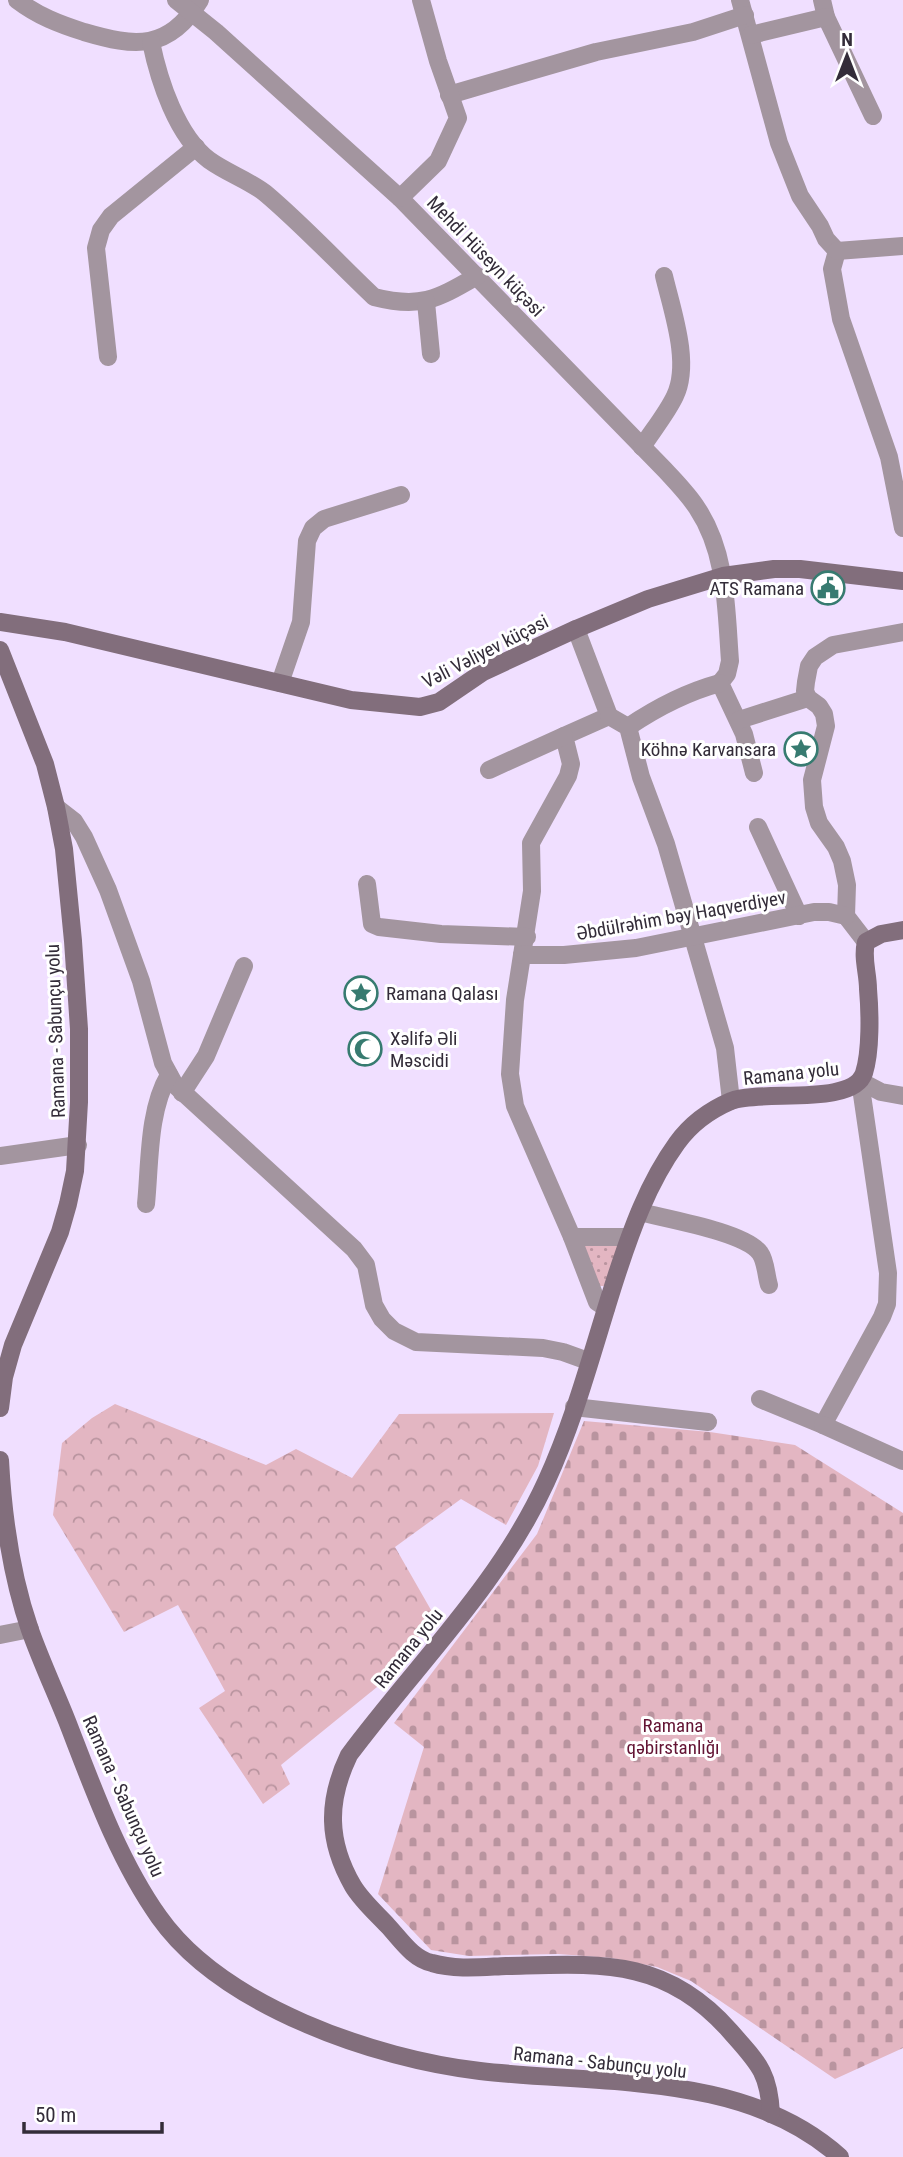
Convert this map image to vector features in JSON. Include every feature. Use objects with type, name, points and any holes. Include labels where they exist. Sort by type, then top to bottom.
[{"type":"street","points":[[17,0],[34,13],[58,24],[116,41],[151,42],[170,34],[196,7]]},
{"type":"street","name":"Mehdi Hüseyn küçəsi","points":[[176,0],[196,7],[216,32],[400,198],[642,447],[696,507],[711,535],[723,576],[730,661],[727,674],[720,683]]},
{"type":"street","points":[[400,198],[438,161],[458,118],[421,0]]},
{"type":"street","points":[[449,95],[596,52],[693,32],[742,7],[779,143],[800,196],[826,239],[837,251]]},
{"type":"street","points":[[751,35],[824,8],[873,116]]},
{"type":"street","points":[[151,42],[156,67],[172,107],[196,147],[208,160],[264,192],[374,297],[392,301],[426,302],[444,295],[477,275]]},
{"type":"street","points":[[108,357],[96,248],[101,230],[111,216],[196,147]]},
{"type":"street","points":[[837,251],[903,246]]},
{"type":"street","points":[[837,251],[832,269],[841,319],[889,457],[903,528]]},
{"type":"street","points":[[642,447],[676,394],[681,372],[679,341],[664,276]]},
{"type":"street","points":[[426,302],[431,354]]},
{"type":"street","points":[[280,683],[301,622],[307,541],[313,528],[324,519],[401,495]]},
{"type":"street","name":"Vəli Vəliyev küçəsi","points":[[0,622],[65,632],[351,701],[404,707],[431,705],[483,672],[576,629],[648,599],[723,576],[774,569],[800,569],[903,580]]},
{"type":"street","points":[[576,629],[609,716],[628,727],[640,777],[666,844],[725,1048],[731,1101]]},
{"type":"street","points":[[866,942],[846,916],[847,885],[842,862],[836,847],[819,823],[814,807],[812,780],[826,726],[824,714],[819,706],[808,698],[805,691],[809,666],[825,649],[833,645],[903,632]]},
{"type":"street","name":"Ramana - Sabunçu yolu","points":[[0,650],[45,764],[56,807],[64,849],[79,1029],[78,1145],[68,1204],[60,1232],[13,1345],[4,1377],[0,1408]]},
{"type":"street","points":[[628,727],[670,703],[720,683],[739,720],[754,773]]},
{"type":"street","points":[[739,720],[808,698]]},
{"type":"street","points":[[489,771],[609,716]]},
{"type":"street","points":[[564,736],[572,764],[531,843],[532,891],[527,937],[515,1000],[511,1088],[515,1106],[597,1302],[606,1308]]},
{"type":"street","points":[[56,807],[74,821],[108,890],[141,981],[163,1063],[169,1075],[182,1093],[354,1249],[366,1265],[374,1305],[382,1319],[394,1331],[415,1342],[543,1348],[589,1361]]},
{"type":"street","points":[[758,827],[799,916]]},
{"type":"street","points":[[366,884],[372,924],[379,928],[440,934],[527,937]]},
{"type":"street","name":"Əbdülrəhim bəy Haqverdiyev","points":[[523,955],[612,951],[799,916],[829,912],[846,916]]},
{"type":"street","points":[[823,1425],[887,1304],[888,1273],[860,1081],[864,1072],[867,1043],[869,990],[864,950],[866,942],[881,934],[903,930]]},
{"type":"street","points":[[182,1093],[206,1056],[244,966]]},
{"type":"street","points":[[146,1204],[156,1110],[160,1090],[169,1075]]},
{"type":"street","points":[[860,1081],[881,1093],[903,1096]]},
{"type":"street","name":"Ramana yolu","points":[[771,2114],[767,2081],[760,2067],[718,2017],[698,2000],[670,1983],[614,1966],[583,1964],[470,1967],[430,1963],[412,1953],[354,1888],[335,1840],[333,1798],[349,1755],[470,1604],[504,1556],[545,1485],[574,1407],[629,1237],[677,1142],[709,1113],[731,1101],[768,1095],[835,1093],[849,1090],[860,1081]]},
{"type":"street","points":[[0,1156],[78,1145]]},
{"type":"street","points":[[640,1212],[718,1232],[750,1244],[761,1254],[769,1285]]},
{"type":"street","points":[[572,1237],[629,1237]]},
{"type":"street","points":[[760,1399],[853,1437],[903,1461]]},
{"type":"street","points":[[574,1407],[708,1422]]},
{"type":"street","name":"Ramana - Sabunçu yolu","points":[[0,1460],[12,1567],[30,1629],[92,1785],[132,1873],[160,1918],[192,1954],[233,1986],[284,2013],[394,2055],[478,2071],[668,2087],[703,2093],[771,2114],[804,2129],[841,2157]]},
{"type":"street","points":[[0,1635],[30,1629]]},
{"type":"green space","points":[[583,1244],[619,1245],[605,1286],[597,1286]]},
{"type":"green space","points":[[115,1404],[266,1465],[296,1449],[352,1478],[399,1414],[554,1413],[538,1466],[506,1525],[461,1499],[395,1547],[435,1617],[377,1687],[281,1765],[290,1784],[263,1804],[199,1708],[225,1691],[178,1605],[124,1632],[53,1515],[62,1443],[92,1418]]},
{"type":"green space","name":"Ramana qəbirstanlığı","points":[[584,1421],[710,1432],[795,1445],[903,1513],[903,2048],[835,2079],[691,1981],[657,1967],[612,1958],[558,1954],[469,1956],[431,1950],[378,1894],[424,1747],[394,1723],[537,1534]]},
{"type":"place","name":"ATS Ramana","points":[[828,588]]},
{"type":"place","name":"Köhnə Karvansara","points":[[801,749]]},
{"type":"place","name":"Ramana Qalası","points":[[361,993]]},
{"type":"place","name":"Xəlifə Əli Məscidi","points":[[365,1049]]}]
